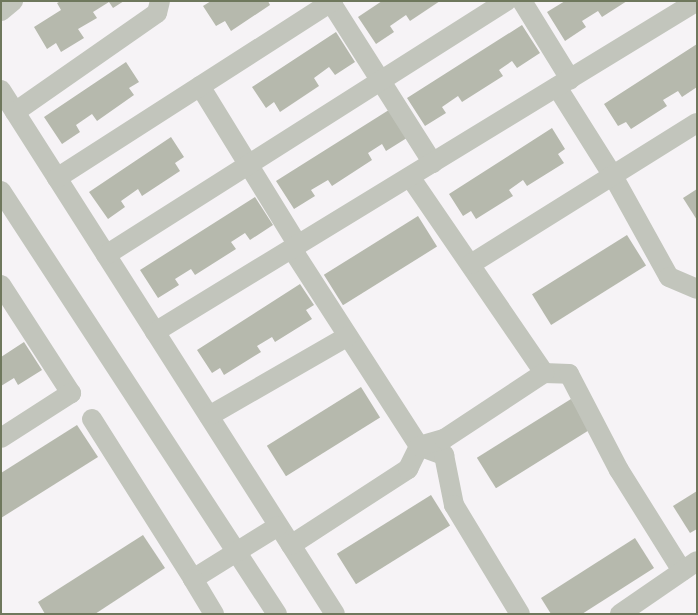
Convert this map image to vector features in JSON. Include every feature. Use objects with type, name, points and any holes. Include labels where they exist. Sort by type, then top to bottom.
[{"type":"street","points":[[1,11],[13,1]]},
{"type":"street","points":[[15,112],[157,13],[160,1]]},
{"type":"street","points":[[106,255],[380,79],[506,1]]},
{"type":"street","points":[[522,1],[563,83],[669,277],[693,284]]},
{"type":"street","points":[[57,178],[331,2],[433,163]]},
{"type":"street","points":[[155,332],[697,2]]},
{"type":"street","points":[[200,86],[248,164],[348,336],[419,446],[444,455],[454,504],[520,614]]},
{"type":"street","points":[[1,90],[335,614]]},
{"type":"street","points":[[471,264],[697,123]]},
{"type":"street","points":[[410,177],[544,373]]},
{"type":"street","points":[[1,191],[277,614]]},
{"type":"street","points":[[1,285],[71,393],[1,438]]},
{"type":"street","points":[[209,416],[348,336]]},
{"type":"street","points":[[291,545],[408,469],[419,446],[444,439],[544,373],[569,374],[619,470],[689,566],[620,614]]},
{"type":"street","points":[[92,419],[214,614]]},
{"type":"street","points":[[193,579],[278,526]]},
{"type":"building","points":[[61,1],[124,1],[113,8],[109,2],[93,12],[97,18],[78,29],[84,38],[61,52],[56,43],[47,49],[34,27],[61,10],[57,3]]},
{"type":"building","points":[[211,1],[268,1],[270,5],[231,31],[225,21],[216,26],[203,6]]},
{"type":"building","points":[[382,1],[440,1],[410,21],[406,15],[390,26],[394,32],[376,44],[358,17]]},
{"type":"building","points":[[565,1],[627,1],[602,17],[598,11],[582,21],[586,27],[565,41],[547,12]]},
{"type":"building","points":[[522,25],[540,53],[517,68],[512,61],[499,70],[503,76],[462,102],[458,96],[442,107],[446,113],[425,126],[407,98]]},
{"type":"building","points":[[336,32],[355,62],[335,75],[329,67],[314,78],[319,86],[280,112],[274,102],[266,108],[252,87]]},
{"type":"building","points":[[697,44],[697,87],[682,97],[678,91],[663,100],[667,106],[631,129],[626,122],[618,126],[604,104]]},
{"type":"building","points":[[126,62],[139,82],[129,88],[134,95],[97,121],[92,114],[76,125],[80,132],[62,144],[44,117]]},
{"type":"building","points":[[392,108],[410,136],[386,151],[382,144],[368,153],[372,160],[332,186],[328,180],[311,190],[315,196],[294,209],[276,181]]},
{"type":"building","points":[[552,128],[565,149],[558,154],[564,163],[527,186],[523,180],[509,190],[513,196],[476,219],[471,211],[463,216],[449,194]]},
{"type":"building","points":[[171,137],[184,157],[175,163],[180,171],[142,196],[138,189],[121,201],[125,207],[108,219],[89,192]]},
{"type":"building","points":[[697,189],[697,220],[683,198]]},
{"type":"building","points":[[255,197],[273,225],[250,240],[245,233],[231,242],[236,249],[195,275],[191,269],[175,279],[179,285],[158,298],[140,270]]},
{"type":"building","points":[[418,216],[437,247],[343,305],[324,275]]},
{"type":"building","points":[[627,235],[646,266],[551,325],[532,294]]},
{"type":"building","points":[[300,284],[314,305],[306,310],[312,319],[275,342],[272,337],[257,346],[261,352],[224,375],[220,368],[212,373],[197,350]]},
{"type":"building","points":[[24,342],[42,370],[18,385],[14,378],[1,386],[1,357]]},
{"type":"building","points":[[361,387],[380,418],[286,476],[267,446]]},
{"type":"building","points":[[571,399],[590,430],[496,488],[477,458]]},
{"type":"building","points":[[77,425],[98,457],[1,518],[1,473]]},
{"type":"building","points":[[697,491],[697,529],[690,533],[673,506]]},
{"type":"building","points":[[431,495],[450,526],[356,584],[337,554]]},
{"type":"building","points":[[143,535],[165,568],[95,614],[45,614],[38,602]]},
{"type":"building","points":[[635,538],[654,568],[582,614],[551,614],[541,598]]}]
